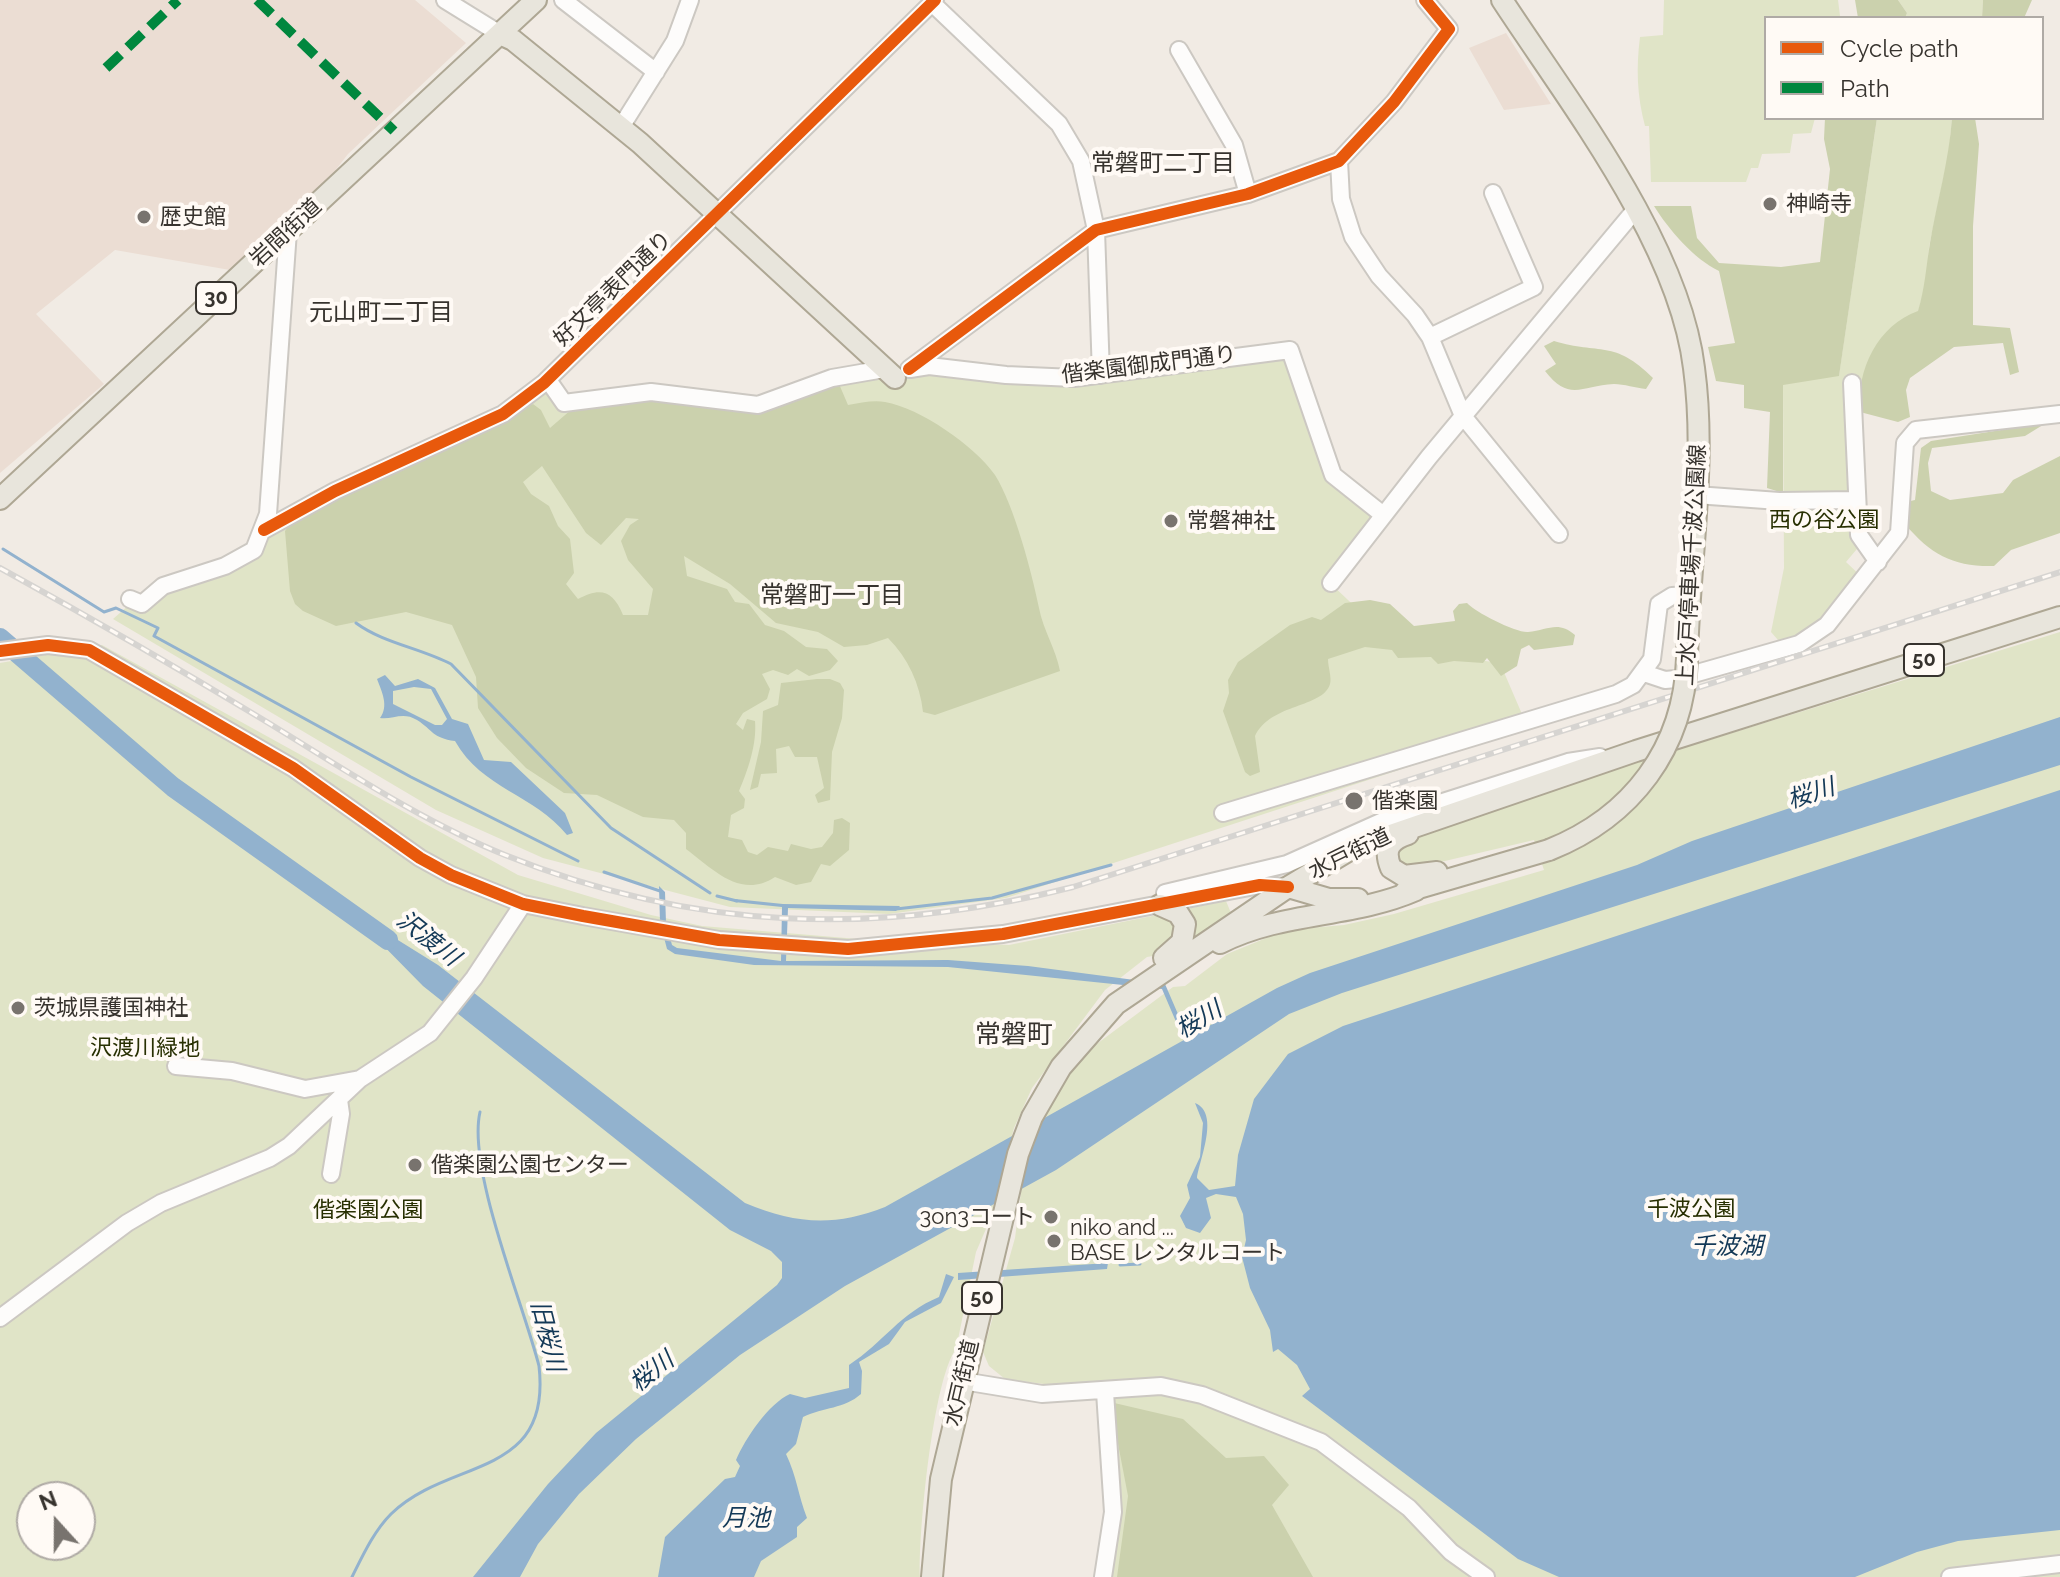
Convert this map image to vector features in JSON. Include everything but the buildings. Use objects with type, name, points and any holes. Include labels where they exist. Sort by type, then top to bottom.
[{"type":"main road","name":"岩間街道","points":[[0,499],[536,0]]},
{"type":"main road","name":"上水戸停車場千波公園線","points":[[1288,887],[1346,900],[1416,890],[1549,850],[1599,825],[1650,775],[1679,720],[1687,659],[1699,413],[1689,337],[1667,275],[1636,209],[1502,0]]},
{"type":"main road","points":[[500,34],[621,127],[896,372]]},
{"type":"main road","name":"水戸街道","points":[[932,1577],[941,1479],[1018,1154],[1040,1101],[1061,1067],[1116,1004],[1288,887],[1353,848],[1438,816],[1636,751],[2060,617]]},
{"type":"main road","points":[[1438,816],[1424,828],[1390,842],[1387,850],[1391,868],[1396,873],[1413,876],[1463,866],[1483,868]]},
{"type":"main road","points":[[1100,1019],[1128,1006],[1213,947],[1241,934],[1296,917],[1341,913],[1386,903],[1416,890]]},
{"type":"main road","points":[[1116,1004],[1127,984],[1168,955],[1185,936],[1185,924],[1178,913],[1160,905]]},
{"type":"street","points":[[445,0],[500,34]]},
{"type":"street","points":[[563,0],[656,72]]},
{"type":"street","points":[[621,127],[675,41],[690,0]]},
{"type":"street","points":[[896,372],[1096,230],[1248,194],[1339,161],[1394,102],[1449,29],[1425,0]]},
{"type":"street","points":[[931,2],[1059,124],[1081,161],[1096,230],[1101,375]]},
{"type":"street","name":"好文亭表門通り","points":[[264,530],[335,491],[503,414],[548,380],[931,2]]},
{"type":"street","points":[[1179,50],[1234,145],[1248,194]]},
{"type":"street","points":[[1339,161],[1341,199],[1353,237],[1379,276],[1415,315],[1430,337],[1463,416],[1559,534]]},
{"type":"street","points":[[1430,337],[1534,287],[1493,193]]},
{"type":"street","points":[[1331,583],[1382,514],[1636,209]]},
{"type":"street","points":[[130,599],[142,604],[163,586],[242,559],[254,550],[264,530],[271,483],[288,231]]},
{"type":"street","name":"偕楽園御成門通り","points":[[548,380],[564,403],[651,392],[758,405],[832,378],[929,366],[1074,378],[1290,350],[1333,475],[1382,514]]},
{"type":"street","points":[[1852,383],[1859,535],[1878,562]]},
{"type":"street","points":[[1644,673],[1665,680],[1676,679],[1799,644],[1827,625],[1899,533],[1905,443],[1916,430],[2060,414]]},
{"type":"street","points":[[1696,495],[1779,501],[1855,500]]},
{"type":"street","points":[[1223,813],[1616,694],[1644,673],[1656,646],[1659,604],[1672,596],[1689,595]]},
{"type":"street","points":[[0,651],[36,645],[89,650],[293,768],[420,858],[451,875],[523,904],[719,940],[848,949],[958,940],[1260,885],[1288,887]]},
{"type":"street","points":[[1084,919],[1143,898],[1287,864],[1383,821],[1527,775],[1590,757],[1615,758]]},
{"type":"street","points":[[1214,894],[1233,900],[1238,908],[1237,921]]},
{"type":"street","points":[[0,1318],[90,1248],[138,1216],[289,1146],[360,1079],[416,1044],[474,978],[523,904]]},
{"type":"street","points":[[176,1066],[232,1071],[305,1089],[360,1079]]},
{"type":"street","points":[[331,1174],[341,1114],[339,1100]]},
{"type":"street","points":[[963,1381],[1042,1394],[1161,1386],[1202,1395],[1321,1442],[1409,1508],[1451,1552],[1486,1577]]},
{"type":"street","points":[[1103,1577],[1113,1512],[1105,1392]]},
{"type":"street","points":[[1950,1577],[2060,1564]]},
{"type":"shaded area","name":"歴史館","points":[[0,0],[415,0],[466,43],[348,154],[324,185],[230,270],[115,250],[36,314],[104,384],[0,473]]},
{"type":"shaded area","points":[[1506,33],[1551,104],[1504,110],[1469,48]]},
{"type":"green space","points":[[1664,0],[1838,0],[1840,16],[1764,16],[1764,120],[1814,120],[1811,133],[1793,134],[1790,153],[1762,154],[1758,168],[1751,168],[1746,182],[1651,182],[1649,126],[1645,126],[1639,93],[1639,48],[1640,37],[1663,35]]},
{"type":"green space","points":[[1855,0],[1898,0],[1907,13],[1906,16],[1858,16]]},
{"type":"green space","points":[[1898,0],[1983,0],[1982,16],[1906,16]]},
{"type":"green space","points":[[1983,0],[2032,0],[2025,16],[1982,16]]},
{"type":"green space","points":[[1825,120],[1877,120],[1839,376],[1783,385],[1783,493],[1767,488],[1770,412],[1744,408],[1744,385],[1716,381],[1708,347],[1735,343],[1719,271],[1683,243],[1654,206],[1691,206],[1697,238],[1719,263],[1781,267],[1820,262],[1830,169],[1824,139]]},
{"type":"green space","name":"西の谷公園","points":[[1877,120],[1952,120],[1949,152],[1929,247],[1927,281],[1918,312],[1859,403],[1867,537],[1846,562],[1864,579],[1827,625],[1785,648],[1771,632],[1784,568],[1783,384],[1839,375]]},
{"type":"green space","points":[[1952,120],[1975,120],[1979,144],[1973,226],[1973,325],[2010,328],[2019,372],[2010,375],[2003,343],[1954,347],[1910,378],[1906,390],[1910,417],[1898,422],[1860,412],[1862,380],[1872,351],[1881,338],[1904,318],[1918,311]]},
{"type":"green space","points":[[1554,341],[1617,353],[1653,378],[1646,389],[1614,384],[1569,389],[1554,381],[1545,371],[1556,364],[1544,346]]},
{"type":"green space","name":"偕楽園","points":[[1288,356],[1331,476],[1380,515],[1330,583],[1400,649],[1500,663],[1528,728],[1006,898],[889,914],[730,907],[543,858],[436,810],[113,619],[130,604],[148,610],[164,590],[214,579],[257,557],[272,533],[539,392],[557,392],[562,408],[638,398],[731,410],[834,382],[881,374],[901,381],[920,370],[1014,381]]},
{"type":"green space","points":[[839,384],[848,405],[876,401],[899,406],[930,420],[961,441],[995,475],[1009,504],[1060,671],[935,715],[923,712],[912,672],[888,638],[867,645],[844,647],[818,632],[776,623],[730,584],[684,556],[687,576],[727,589],[735,602],[749,604],[765,625],[784,631],[806,647],[827,649],[838,661],[830,670],[809,676],[797,669],[788,675],[773,670],[762,674],[770,689],[767,699],[743,713],[736,724],[743,730],[747,719],[755,721],[755,739],[739,791],[745,799],[744,808],[731,815],[728,837],[742,840],[748,852],[757,855],[768,847],[788,851],[791,844],[811,849],[822,847],[833,833],[834,820],[842,818],[850,823],[849,850],[830,866],[821,864],[811,882],[796,885],[775,877],[750,885],[727,879],[686,849],[686,833],[674,820],[643,817],[597,795],[564,793],[526,768],[497,738],[478,708],[476,677],[452,625],[406,612],[336,626],[295,604],[290,591],[285,531],[294,519],[397,465],[533,404],[541,410],[550,428],[572,409],[643,401],[692,401],[746,413]],"holes":[[[542,466],[586,533],[601,545],[626,518],[639,519],[630,525],[621,541],[628,560],[653,589],[648,615],[623,615],[615,600],[605,593],[593,593],[578,599],[566,584],[574,573],[570,539],[558,526],[549,506],[531,494],[523,482]]]},
{"type":"green space","points":[[2046,423],[2025,436],[1932,448],[1928,463],[1931,491],[1950,500],[2003,493],[2013,480],[2060,456],[2060,533],[2011,550],[1994,566],[1980,566],[1944,557],[1924,544],[1905,524],[1906,502],[1915,500],[1921,448],[1931,441]]},
{"type":"green space","points":[[1370,600],[1390,604],[1414,626],[1455,621],[1453,611],[1459,604],[1467,603],[1515,629],[1528,632],[1558,627],[1575,635],[1573,645],[1534,650],[1529,645],[1521,649],[1517,666],[1501,676],[1487,658],[1483,663],[1454,661],[1438,664],[1431,657],[1398,658],[1392,650],[1365,647],[1328,659],[1330,684],[1325,692],[1318,698],[1272,717],[1255,736],[1260,772],[1250,776],[1245,772],[1223,711],[1229,693],[1228,680],[1238,662],[1290,625],[1312,617],[1321,620],[1345,603]]},
{"type":"green space","name":"千波湖","points":[[2060,632],[2060,1577],[1103,1577],[1109,1399],[1059,1386],[1005,1379],[989,1366],[983,1352],[1015,1238],[1024,1169],[1051,1104],[1076,1063],[1173,987],[1185,986],[1227,954],[1286,930],[1344,925],[1394,914],[1544,870],[1534,840],[1411,869],[1398,863],[1396,852],[1408,840],[1631,764]]},
{"type":"green space","name":"偕楽園公園","points":[[102,645],[518,875],[651,915],[702,926],[858,939],[1009,945],[1226,901],[1231,913],[1176,952],[1147,957],[1105,990],[1032,1088],[1014,1128],[989,1222],[976,1252],[956,1349],[940,1391],[924,1494],[920,1577],[0,1577],[0,663]]},
{"type":"green space","points":[[817,679],[840,683],[844,690],[842,718],[832,752],[830,800],[818,803],[815,795],[824,788],[817,757],[795,757],[789,746],[776,749],[777,773],[761,774],[758,787],[750,790],[761,742],[763,711],[778,705],[781,683]]},
{"type":"green space","points":[[1110,1402],[1183,1419],[1226,1458],[1264,1456],[1289,1485],[1272,1505],[1313,1577],[1117,1577],[1128,1496]]},
{"type":"water","points":[[385,675],[395,686],[418,679],[435,688],[452,719],[468,724],[484,760],[511,762],[565,813],[573,833],[567,835],[554,821],[479,770],[455,741],[437,736],[412,717],[380,718],[384,704],[377,679]],"holes":[[[414,687],[431,689],[447,719],[442,725],[435,725],[393,704],[393,691]]]},
{"type":"water","points":[[2060,717],[2060,765],[1342,993],[1289,1014],[1056,1170],[845,1286],[740,1355],[636,1439],[579,1494],[538,1544],[520,1577],[473,1577],[548,1484],[596,1433],[777,1285],[782,1278],[782,1262],[771,1251],[730,1230],[423,986],[366,928],[369,922],[438,965],[745,1203],[798,1219],[849,1218],[885,1207],[1277,988],[1310,973],[1637,865],[1692,841]]},
{"type":"water","name":"千波湖","points":[[2060,790],[2060,1530],[1958,1541],[1917,1552],[1855,1577],[1559,1577],[1518,1559],[1302,1396],[1310,1389],[1297,1365],[1278,1349],[1273,1352],[1270,1330],[1250,1288],[1242,1257],[1246,1240],[1243,1214],[1236,1197],[1216,1194],[1206,1198],[1211,1218],[1200,1233],[1186,1228],[1180,1216],[1190,1198],[1187,1185],[1200,1157],[1203,1123],[1195,1103],[1202,1108],[1207,1126],[1197,1178],[1209,1190],[1235,1186],[1238,1155],[1254,1099],[1288,1054],[1343,1026]]},
{"type":"water","points":[[659,886],[665,892],[666,923],[672,945],[677,948],[781,961],[782,907],[734,902],[735,899],[783,904],[900,906],[896,911],[788,908],[786,961],[948,960],[1028,966],[1165,984],[1187,1035],[1183,1038],[1162,989],[948,967],[754,965],[675,954],[667,949],[660,922]]},
{"type":"water","points":[[1108,1263],[1107,1269],[958,1280],[958,1273]]},
{"type":"water","name":"月池","points":[[946,1274],[954,1277],[941,1303],[905,1322],[889,1344],[859,1362],[862,1371],[861,1394],[848,1403],[803,1417],[796,1444],[786,1454],[807,1518],[797,1527],[797,1537],[761,1561],[754,1577],[658,1577],[665,1537],[725,1479],[735,1477],[740,1466],[736,1460],[766,1413],[790,1394],[805,1398],[849,1388],[849,1365],[913,1311],[939,1297]]},
{"type":"waterway","points":[[3,549],[104,612],[116,608],[158,628],[154,636],[411,777],[578,861]]},
{"type":"waterway","points":[[356,623],[378,636],[451,664],[611,828],[710,893]]},
{"type":"waterway","name":"沢渡川","points":[[0,638],[173,787],[388,940]]},
{"type":"waterway","points":[[896,909],[992,898],[1111,865]]},
{"type":"waterway","points":[[604,872],[660,891]]},
{"type":"waterway","points":[[717,896],[737,901]]},
{"type":"waterway","name":"旧桜川","points":[[352,1577],[374,1536],[391,1514],[415,1496],[492,1461],[513,1448],[530,1429],[539,1403],[539,1366],[481,1167],[478,1137],[480,1112]]},
{"type":"waterway","points":[[1120,1265],[1140,1264]]},
{"type":"railway","points":[[0,568],[197,680],[411,809],[505,855],[576,880],[646,899],[716,912],[786,918],[857,919],[928,914],[1073,887],[2060,572]]},
{"type":"marked path","points":[[106,68],[178,0]]},
{"type":"marked path","points":[[257,0],[394,131]]},
{"type":"cycle path","points":[[264,530],[335,491],[503,414],[544,383],[935,0]]},
{"type":"cycle path","points":[[909,369],[1096,230],[1248,194],[1339,161],[1394,102],[1449,29],[1425,0]]},
{"type":"cycle path","points":[[0,651],[48,645],[89,650],[293,768],[420,858],[451,875],[523,904],[583,916],[719,940],[848,949],[1003,934],[1260,885],[1288,887]]},
{"type":"place","name":"神崎寺","points":[[1770,204]]},
{"type":"place","name":"歴史館","points":[[144,217]]},
{"type":"place","name":"常磐神社","points":[[1171,521]]},
{"type":"place","name":"偕楽園","points":[[1354,801]]},
{"type":"place","name":"茨城県護国神社","points":[[18,1008]]},
{"type":"place","name":"偕楽園公園センター","points":[[415,1165]]},
{"type":"place","name":"3on3コート","points":[[1051,1217]]},
{"type":"place","name":"niko and ... BASE レンタルコート","points":[[1054,1241]]},
{"type":"district","name":"常磐町二丁目","points":[[1163,164]]},
{"type":"district","name":"元山町二丁目","points":[[381,313]]},
{"type":"district","name":"常磐町一丁目","points":[[832,596]]},
{"type":"district","name":"常磐町","points":[[1014,1035]]},
{"type":"water label","name":"桜川","points":[[1811,794]]},
{"type":"water label","name":"桜川","points":[[1199,1020]]},
{"type":"water label","name":"桜川","points":[[652,1372]]},
{"type":"park label","name":"沢渡川緑地","points":[[145,1048]]},
{"type":"park label","name":"千波公園","points":[[1691,1209]]}]
